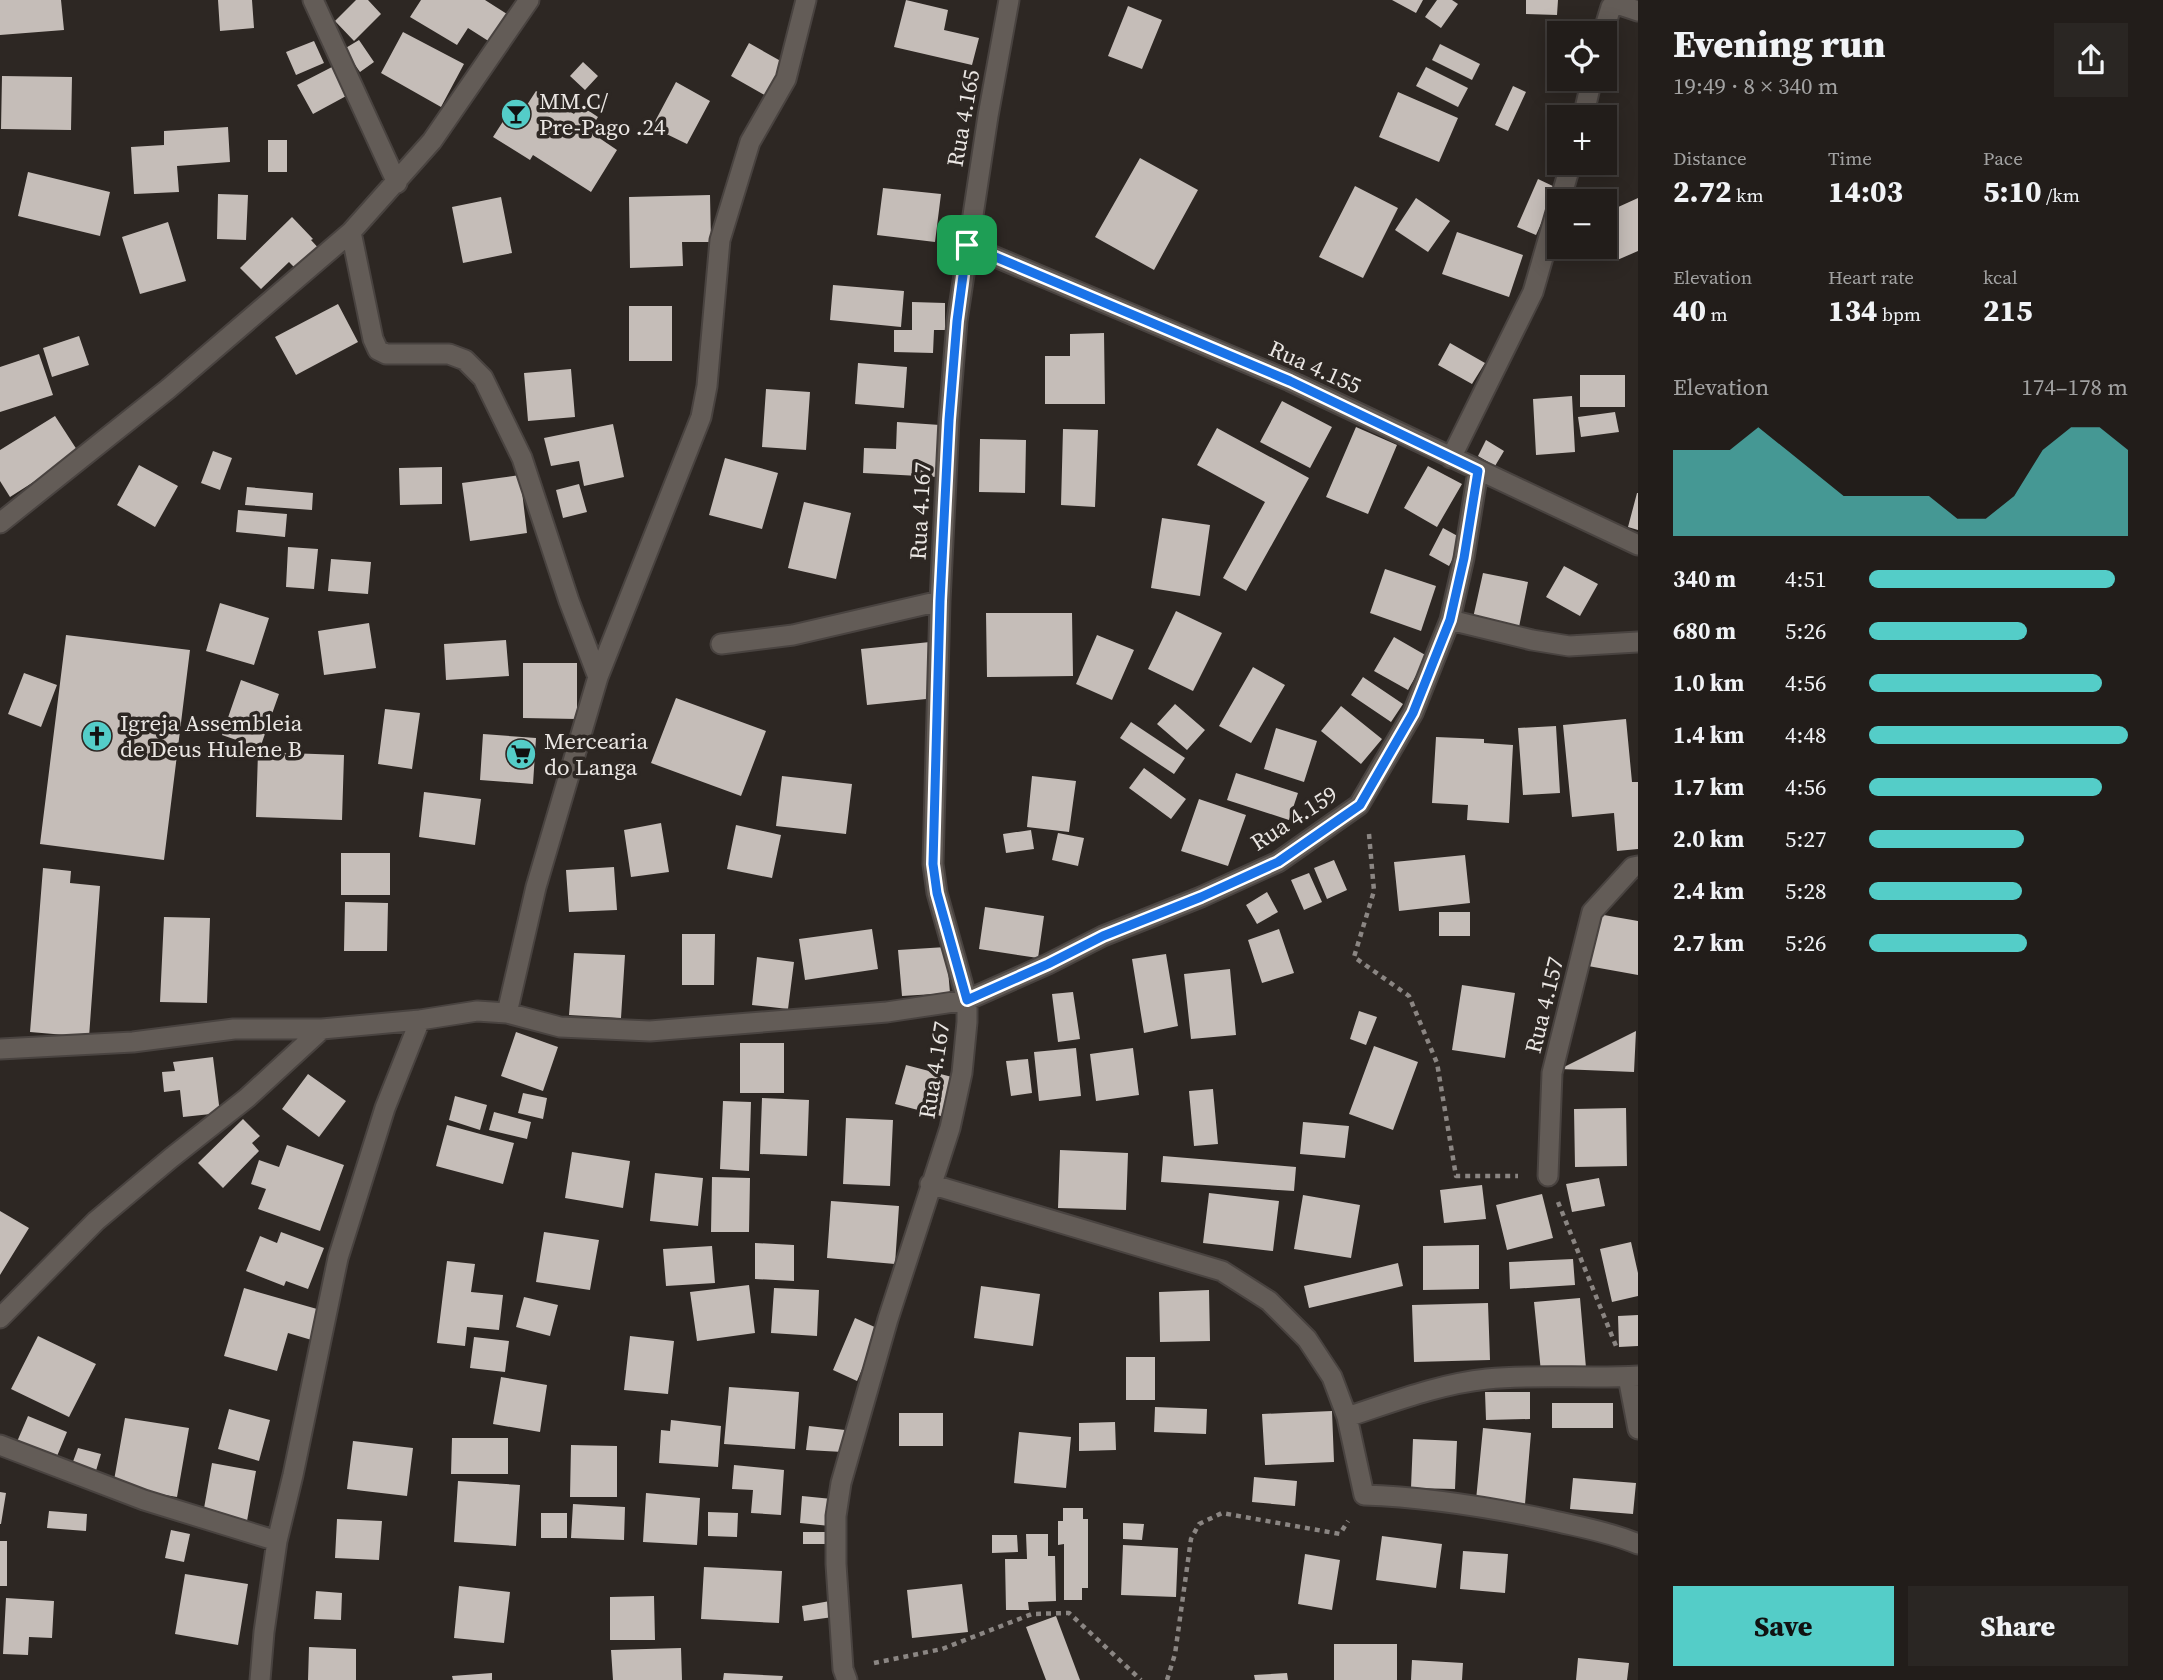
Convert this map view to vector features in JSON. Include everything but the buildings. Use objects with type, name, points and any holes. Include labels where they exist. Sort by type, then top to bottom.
[{"type":"street","points":[[313,0],[397,183]]},
{"type":"street","points":[[0,523],[168,389],[351,232],[432,141],[528,0]]},
{"type":"street","points":[[507,1013],[536,887],[598,677],[701,417],[707,387],[720,240],[750,142],[786,79],[806,0]]},
{"type":"street","name":"Rua 4.165","points":[[967,245],[1009,0]]},
{"type":"street","points":[[1607,21],[1611,7],[1617,4],[1638,11]]},
{"type":"street","points":[[351,232],[377,350],[386,354],[449,354],[465,360],[483,378],[522,458],[569,601],[598,677]]},
{"type":"street","points":[[1451,458],[1533,292],[1547,244]]},
{"type":"street","name":"Rua 4.155","points":[[967,245],[1290,381],[1638,545]]},
{"type":"street","name":"Rua 4.167","points":[[844,1676],[836,1564],[836,1516],[841,1483],[930,1184],[950,1128],[962,1073],[967,1022],[967,1000],[937,893],[933,864],[940,601],[949,420],[957,321],[967,245]]},
{"type":"street","name":"Rua 4.159","points":[[0,1049],[133,1041],[234,1029],[322,1028],[420,1020],[477,1012],[507,1013],[560,1027],[650,1031],[887,1012],[967,1000],[1103,936],[1201,897],[1278,862],[1360,805],[1413,713],[1450,620],[1464,558],[1478,471]]},
{"type":"street","points":[[721,644],[793,635],[940,601]]},
{"type":"street","points":[[1450,620],[1569,646],[1638,642]]},
{"type":"street","name":"Rua 4.157","points":[[1548,1176],[1552,1073],[1592,912],[1633,867],[1638,866]]},
{"type":"street","points":[[260,1680],[277,1541],[338,1258],[385,1108],[420,1020]]},
{"type":"street","points":[[0,1318],[96,1221],[247,1098],[322,1028]]},
{"type":"street","points":[[930,1184],[1222,1270],[1269,1301],[1307,1339],[1332,1377],[1347,1417],[1364,1495],[1414,1497],[1481,1506],[1584,1528],[1638,1544]]},
{"type":"street","points":[[1347,1417],[1431,1390],[1484,1379],[1534,1375],[1633,1376],[1638,1429]]},
{"type":"street","points":[[0,1444],[144,1500],[277,1541]]},
{"type":"path","points":[[1360,805],[1367,823],[1374,891],[1354,957],[1409,996],[1437,1063],[1456,1176],[1548,1176],[1633,1376]]},
{"type":"path","points":[[1167,1680],[1175,1654],[1191,1539],[1199,1524],[1222,1513],[1340,1534],[1364,1495]]},
{"type":"path","points":[[844,1676],[942,1649],[1032,1615],[1069,1613],[1141,1680]]},
{"type":"place","name":"MM.C/ Pre-Pago .24","points":[[516,114]]},
{"type":"place","name":"Igreja Assembleia de Deus Hulene B","points":[[97,736]]},
{"type":"place","name":"Mercearia do Langa","points":[[521,754]]},
{"type":"route","points":[[967,245],[1290,381],[1478,471],[1464,558],[1450,620],[1413,713],[1360,805],[1278,862],[1201,897],[1103,936],[967,1000],[937,893],[933,864],[940,601],[949,420],[957,321],[967,245]]}]
